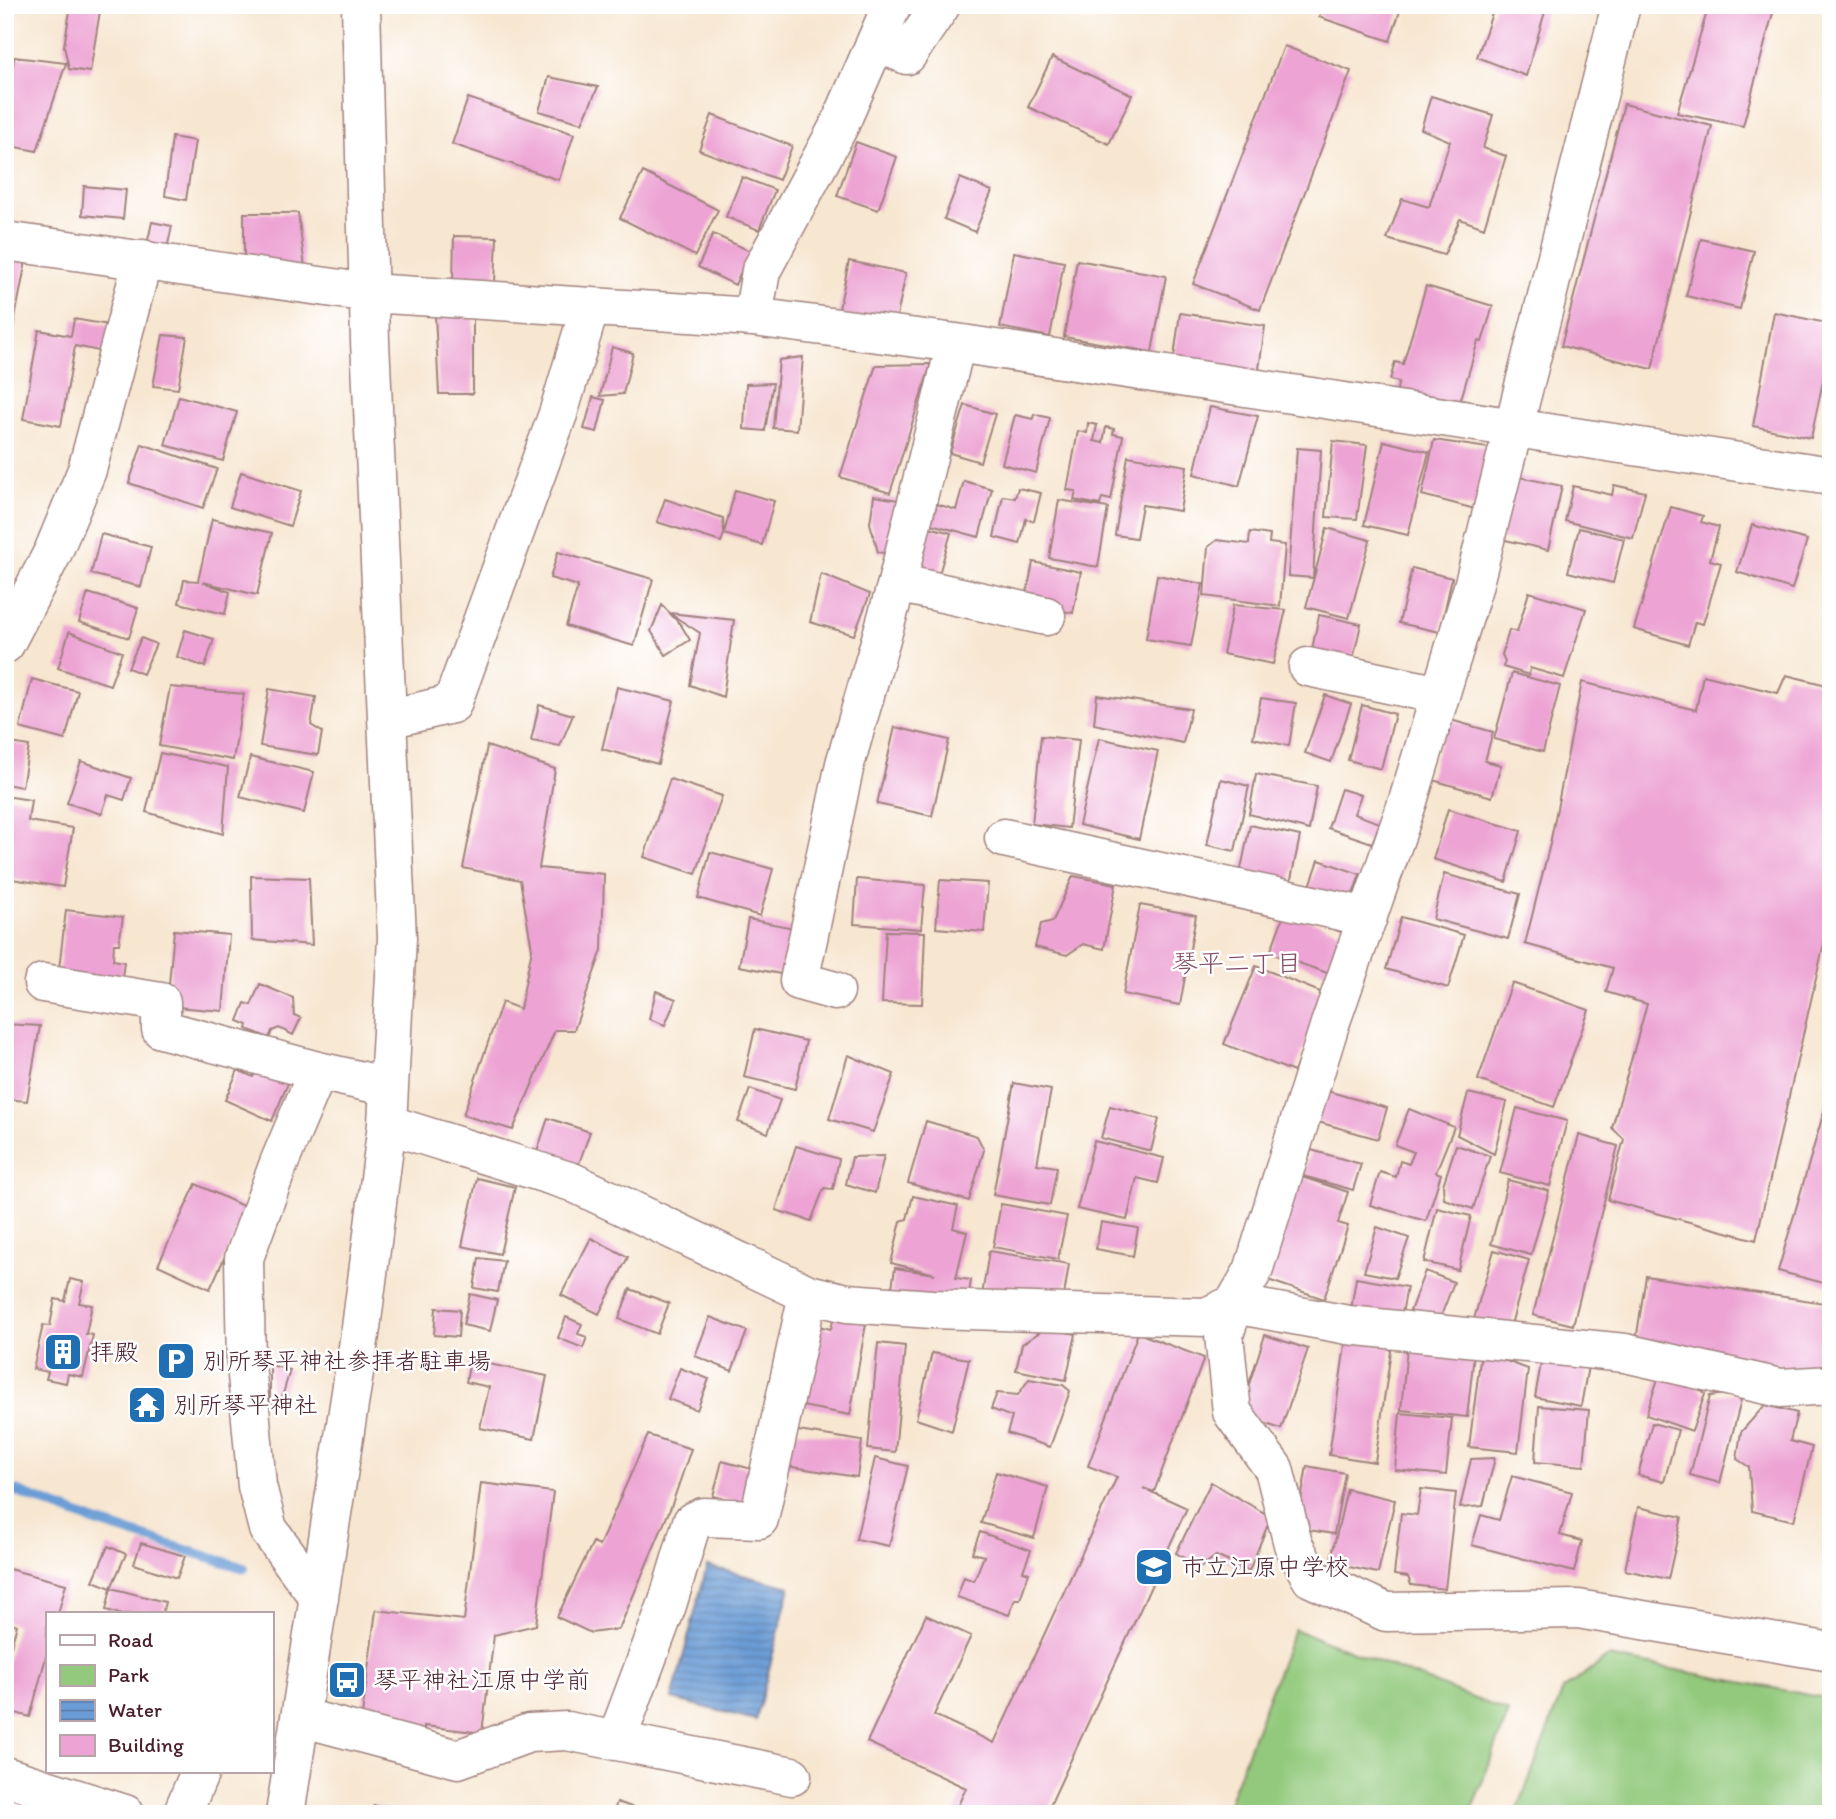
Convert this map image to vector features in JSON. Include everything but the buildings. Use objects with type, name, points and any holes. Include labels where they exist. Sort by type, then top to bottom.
[{"type":"street","points":[[285,1814],[291,1704],[319,1598],[361,1328],[388,1106],[397,939],[369,293],[361,5]]},
{"type":"street","points":[[753,317],[761,271],[840,124],[892,5]]},
{"type":"street","points":[[876,42],[907,55],[941,5]]},
{"type":"street","points":[[1621,5],[1473,587],[1408,801],[1330,1024],[1253,1271],[1234,1304],[1224,1335],[1232,1412],[1274,1469],[1293,1544],[1311,1578],[1386,1612],[1578,1609],[1831,1652]]},
{"type":"street","points":[[5,241],[369,293],[753,317],[956,344],[1831,476]]},
{"type":"street","points":[[5,644],[53,552],[88,470],[142,259]]},
{"type":"street","points":[[388,719],[453,704],[558,414],[590,307]]},
{"type":"street","points":[[835,991],[799,981],[845,764],[897,583],[956,344]]},
{"type":"street","points":[[897,583],[1046,616]]},
{"type":"street","points":[[1308,667],[1440,695]]},
{"type":"street","points":[[1004,838],[1368,917]]},
{"type":"street","points":[[43,983],[161,1002],[161,1030],[318,1071],[388,1106],[572,1182],[808,1294],[847,1303],[932,1309],[1206,1317],[1234,1304],[1348,1325],[1625,1353],[1780,1388],[1831,1385]]},
{"type":"street","points":[[318,1071],[279,1163],[244,1258],[244,1269],[246,1364],[257,1486],[268,1529],[319,1598]]},
{"type":"street","points":[[616,1741],[667,1605],[692,1522],[703,1517],[759,1519],[808,1294]]},
{"type":"street","points":[[291,1704],[458,1759],[529,1732],[567,1731],[792,1776]]},
{"type":"street","points":[[182,1814],[200,1773]]},
{"type":"street","points":[[5,1776],[125,1814]]},
{"type":"green space","points":[[1294,1629],[1509,1712],[1470,1814],[1224,1814]]},
{"type":"green space","points":[[1608,1657],[1831,1699],[1831,1814],[1516,1814],[1563,1690]]},
{"type":"water","points":[[707,1566],[790,1587],[756,1720],[672,1699]]},
{"type":"waterway","points":[[5,1487],[96,1522],[244,1568]]},
{"type":"place","name":"拝殿","points":[[63,1352]]},
{"type":"place","name":"別所琴平神社参拝者駐車場","points":[[176,1361]]},
{"type":"place","name":"別所琴平神社","points":[[147,1405]]},
{"type":"place","name":"市立江原中学校","points":[[1154,1567]]},
{"type":"place","name":"琴平神社江原中学前","points":[[347,1680]]},
{"type":"district","name":"琴平二丁目","points":[[1237,963]]}]
